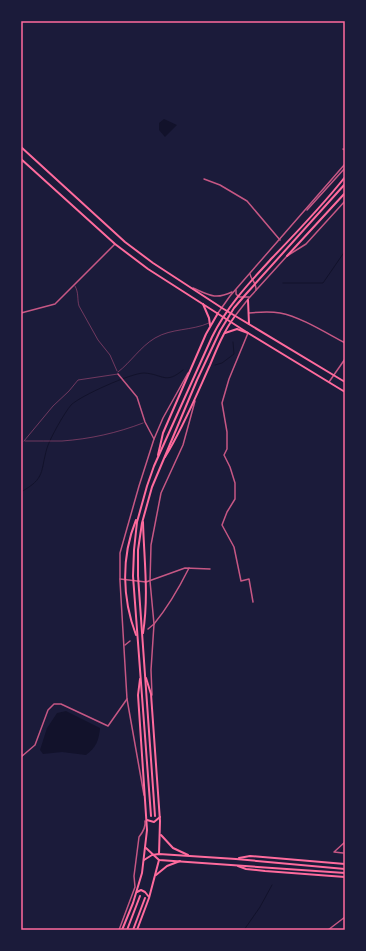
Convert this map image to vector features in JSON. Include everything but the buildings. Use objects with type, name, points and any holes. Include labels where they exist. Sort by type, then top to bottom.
[{"type":"main road","points":[[21,146],[125,242],[153,263],[222,308],[345,382]]},
{"type":"main road","points":[[21,159],[115,244],[148,269],[248,333],[345,392]]},
{"type":"main road","points":[[138,639],[131,622],[125,579],[131,533],[157,461],[212,337],[230,306],[242,291],[345,177]]},
{"type":"main road","points":[[155,816],[138,583],[138,550],[143,517],[152,487],[197,380],[220,331],[232,312],[246,294],[345,184]]},
{"type":"main road","points":[[287,256],[345,192]]},
{"type":"main road","points":[[248,300],[250,324]]},
{"type":"main road","points":[[203,304],[210,322],[210,327]]},
{"type":"main road","points":[[157,461],[163,433],[192,366],[218,313]]},
{"type":"main road","points":[[161,463],[177,439],[224,333],[235,316]]},
{"type":"main road","points":[[224,333],[237,329],[248,333]]},
{"type":"main road","points":[[138,516],[133,576],[151,816]]},
{"type":"main road","points":[[142,636],[145,618],[146,582],[143,517]]},
{"type":"main road","points":[[122,930],[136,892],[146,848],[147,820],[138,695],[140,672]]},
{"type":"main road","points":[[137,930],[149,898],[160,854],[160,817],[151,694],[145,673]]},
{"type":"main road","points":[[147,820],[154,822],[160,817]]},
{"type":"main road","points":[[160,834],[173,848],[188,856]]},
{"type":"main road","points":[[146,848],[159,860],[345,873]]},
{"type":"main road","points":[[144,860],[152,855],[160,854],[345,869]]},
{"type":"main road","points":[[236,859],[250,856],[345,864]]},
{"type":"main road","points":[[155,876],[167,866],[180,861]]},
{"type":"main road","points":[[235,865],[246,869],[345,877]]},
{"type":"main road","points":[[136,892],[141,890],[145,892],[149,898]]},
{"type":"main road","points":[[127,930],[140,896]]},
{"type":"main road","points":[[133,930],[145,898]]},
{"type":"street","points":[[218,313],[234,291],[303,214],[345,164]]},
{"type":"street","points":[[303,214],[312,206],[345,168]]},
{"type":"street","points":[[204,179],[220,185],[247,201],[280,240]]},
{"type":"street","points":[[235,316],[287,256],[306,244],[345,201]]},
{"type":"street","points":[[21,313],[55,304],[115,244]]},
{"type":"street","points":[[251,272],[250,276],[256,285],[256,290]]},
{"type":"street","points":[[185,284],[212,297],[224,296],[234,291]]},
{"type":"street","points":[[237,288],[236,294],[239,297],[250,297]]},
{"type":"street","points":[[249,313],[282,313],[345,343]]},
{"type":"street","points":[[248,333],[222,403],[227,432],[227,448],[224,455],[235,483],[235,500],[227,512],[222,525],[234,547],[241,581],[249,579],[253,602]]},
{"type":"street","points":[[329,382],[345,359]]},
{"type":"street","points":[[119,930],[134,887],[139,837],[146,825],[144,796],[128,699],[120,579],[120,553],[154,440],[163,418],[192,366]]},
{"type":"street","points":[[118,373],[137,397],[145,422],[154,440]]},
{"type":"street","points":[[153,725],[151,670],[154,624],[150,581],[151,545],[161,493],[183,445],[197,394]]},
{"type":"street","points":[[120,579],[146,582],[185,568],[210,569]]},
{"type":"street","points":[[148,629],[163,613],[176,593],[189,568]]},
{"type":"street","points":[[124,646],[130,642]]},
{"type":"street","points":[[21,758],[35,745],[48,710],[54,704],[61,704],[108,726],[128,699]]},
{"type":"street","points":[[342,854],[334,852],[345,842]]},
{"type":"street","points":[[328,930],[345,917]]},
{"type":"lane","points":[[75,285],[78,292],[79,306],[98,340],[110,355],[118,373]]},
{"type":"lane","points":[[24,441],[53,406],[62,399],[78,380],[118,373],[144,346],[155,338],[171,331],[193,328],[210,322]]},
{"type":"lane","points":[[21,441],[62,441],[100,437],[128,429],[145,422]]},
{"type":"shaded area","points":[[164,119],[177,125],[165,137],[159,130],[159,123]]},
{"type":"shaded area","points":[[66,711],[100,728],[96,743],[92,750],[86,755],[62,752],[43,754],[40,750],[47,728],[57,713]]},
{"type":"waterway","points":[[283,283],[323,283],[345,251]]},
{"type":"waterway","points":[[215,365],[222,363],[234,354],[233,342]]},
{"type":"waterway","points":[[21,492],[35,483],[41,474],[51,438],[68,408],[76,401],[106,386],[138,374],[144,373],[168,378],[183,370]]},
{"type":"waterway","points":[[341,851],[345,846]]},
{"type":"waterway","points":[[244,930],[260,907],[272,885]]}]
